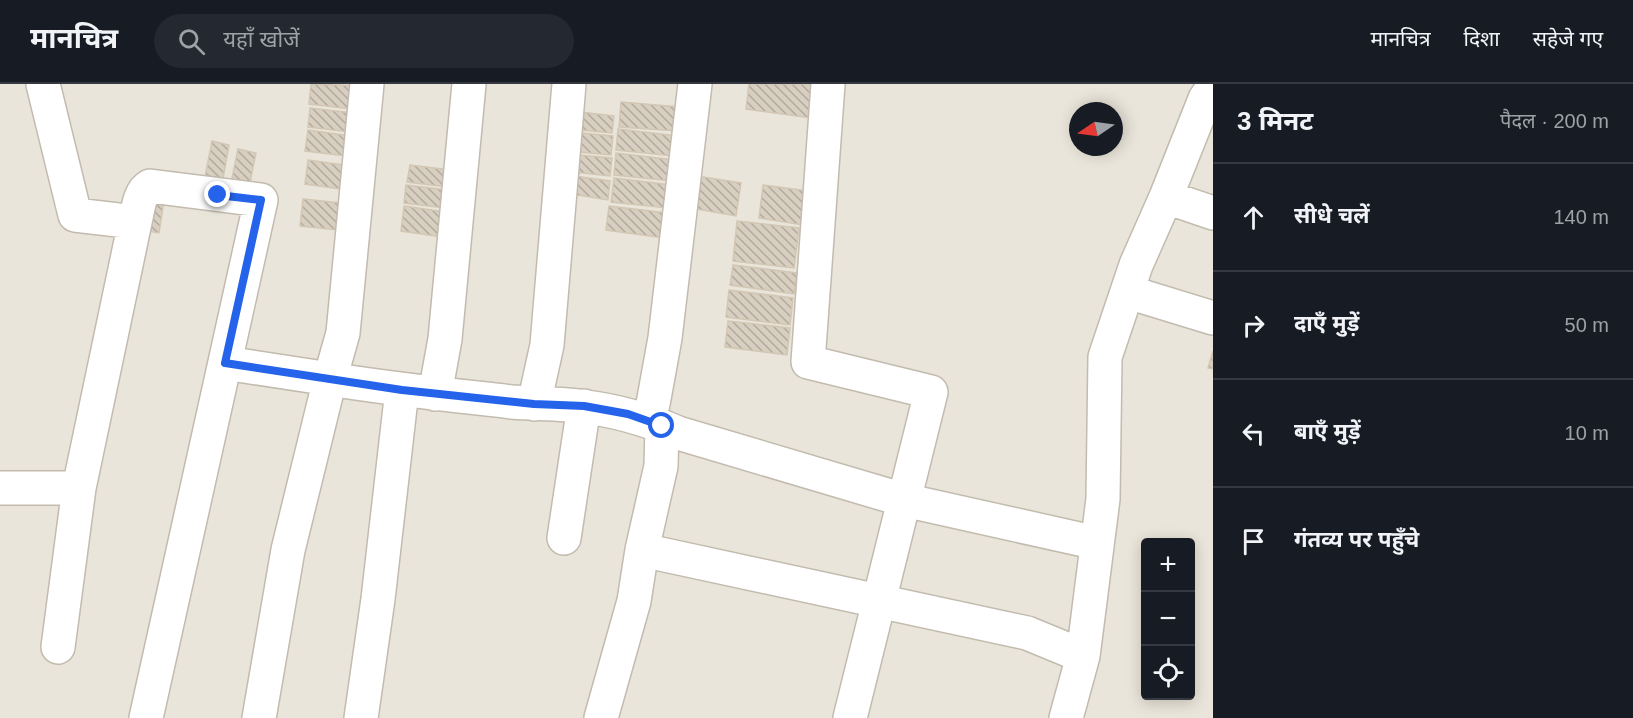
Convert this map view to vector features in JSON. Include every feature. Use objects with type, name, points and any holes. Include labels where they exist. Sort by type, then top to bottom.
[{"type":"street","points":[[43,84],[75,214],[135,222]]},
{"type":"street","points":[[259,718],[288,550],[343,333],[367,84]]},
{"type":"street","points":[[435,394],[445,339],[469,84]]},
{"type":"street","points":[[534,404],[547,345],[569,84]]},
{"type":"street","points":[[601,718],[634,601],[642,550],[661,466],[653,404],[665,338],[695,84]]},
{"type":"street","points":[[828,84],[808,362],[931,392],[850,718]]},
{"type":"street","points":[[1066,718],[1083,656],[1103,499],[1105,357],[1136,265],[1210,96]]},
{"type":"street","points":[[58,647],[79,488],[142,195],[150,186],[261,200],[146,718]]},
{"type":"street","points":[[1166,197],[1213,213]]},
{"type":"street","points":[[1128,292],[1213,318]]},
{"type":"street","points":[[225,363],[435,394],[534,404],[584,406],[655,423],[678,433],[904,500],[1097,543]]},
{"type":"street","points":[[361,718],[378,599],[402,390]]},
{"type":"street","points":[[564,538],[584,406]]},
{"type":"street","points":[[0,488],[79,488]]},
{"type":"street","points":[[642,550],[1027,633],[1083,656]]},
{"type":"shaded area","points":[[0,84],[1213,84],[1213,718],[0,718]]},
{"type":"building","points":[[311,84],[362,86],[360,110],[309,104]]},
{"type":"building","points":[[749,84],[815,84],[811,118],[746,109]]},
{"type":"building","points":[[621,102],[680,107],[678,131],[619,127]]},
{"type":"building","points":[[310,108],[361,114],[359,133],[308,127]]},
{"type":"building","points":[[571,111],[614,116],[612,133],[570,129]]},
{"type":"building","points":[[618,129],[677,136],[674,156],[616,150]]},
{"type":"building","points":[[308,130],[357,137],[355,157],[305,151]]},
{"type":"building","points":[[570,132],[613,136],[611,155],[568,151]]},
{"type":"building","points":[[212,141],[229,145],[221,190],[203,187]]},
{"type":"building","points":[[238,149],[256,153],[248,192],[230,188]]},
{"type":"building","points":[[616,153],[674,160],[672,181],[614,175]]},
{"type":"building","points":[[567,154],[612,158],[610,176],[565,171]]},
{"type":"building","points":[[308,160],[357,167],[354,191],[305,184]]},
{"type":"building","points":[[410,165],[458,171],[455,188],[407,182]]},
{"type":"building","points":[[567,175],[610,181],[608,200],[564,193]]},
{"type":"building","points":[[690,175],[741,183],[736,216],[685,207]]},
{"type":"building","points":[[614,178],[671,185],[668,208],[611,202]]},
{"type":"building","points":[[406,185],[455,191],[453,209],[404,203]]},
{"type":"building","points":[[763,185],[808,191],[803,225],[759,218]]},
{"type":"building","points":[[148,192],[165,194],[159,233],[142,230]]},
{"type":"building","points":[[303,199],[351,204],[348,231],[300,226]]},
{"type":"building","points":[[404,206],[452,213],[449,238],[401,231]]},
{"type":"building","points":[[609,206],[667,213],[664,238],[606,230]]},
{"type":"building","points":[[737,221],[799,228],[794,268],[733,261]]},
{"type":"building","points":[[733,265],[797,273],[794,294],[730,285]]},
{"type":"building","points":[[729,290],[793,298],[790,325],[726,317]]},
{"type":"building","points":[[728,321],[790,328],[787,355],[725,347]]},
{"type":"building","points":[[1213,351],[1213,369],[1208,368]]},
{"type":"route","points":[[218,195],[261,200],[225,363],[402,390],[534,404],[584,406],[628,414],[662,426]]}]
